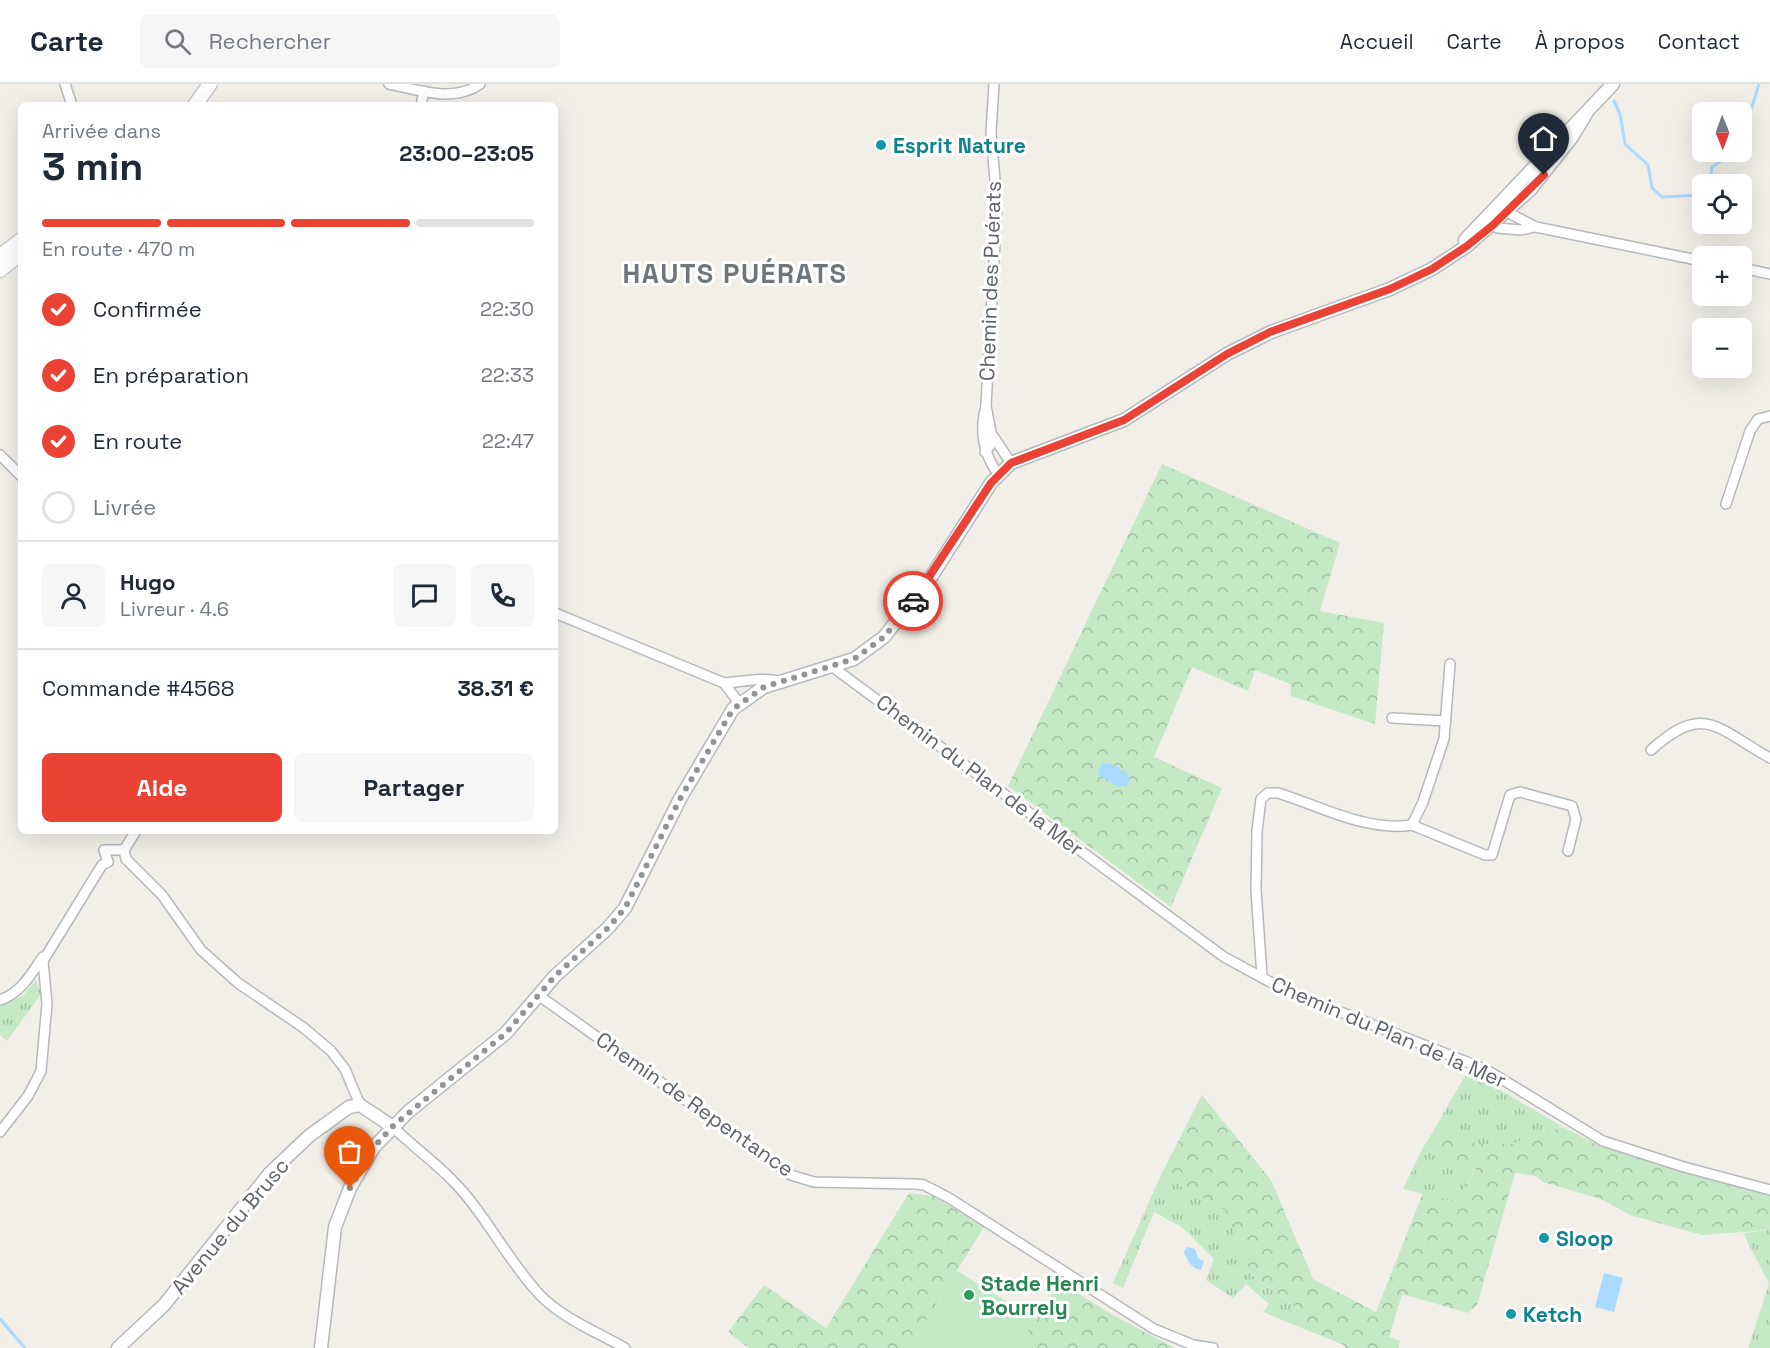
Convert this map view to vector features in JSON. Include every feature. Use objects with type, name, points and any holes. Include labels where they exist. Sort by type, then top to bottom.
[{"type":"main road","points":[[197,102],[210,84]]},
{"type":"main road","points":[[208,102],[220,84]]},
{"type":"main road","points":[[0,256],[18,242]]},
{"type":"main road","points":[[0,270],[18,255]]},
{"type":"street","points":[[65,84],[71,102]]},
{"type":"street","points":[[389,84],[424,91],[459,94],[480,84]]},
{"type":"street","name":"Chemin des Puérats","points":[[994,84],[991,132],[997,205],[986,406],[982,430],[985,452],[998,474]]},
{"type":"street","points":[[321,1348],[330,1247],[339,1212],[366,1161],[393,1126],[506,1033],[538,995],[625,908],[681,797],[726,719],[739,704],[780,681],[834,668],[870,650],[895,625],[998,474],[1011,463],[1124,420],[1258,337],[1390,289],[1432,269],[1452,255],[1490,219],[1538,162],[1613,84]]},
{"type":"street","points":[[422,102],[424,91]]},
{"type":"street","points":[[1490,219],[1504,211],[1544,175],[1586,114]]},
{"type":"street","points":[[1504,211],[1538,162]]},
{"type":"street","points":[[1504,211],[1536,227],[1692,259]]},
{"type":"street","points":[[1490,219],[1506,229],[1536,227]]},
{"type":"street","points":[[1752,270],[1770,274]]},
{"type":"street","name":"Chemin des Puérats","points":[[986,406],[992,434],[1011,463]]},
{"type":"street","points":[[1726,504],[1750,431],[1758,419],[1770,416]]},
{"type":"street","points":[[985,452],[990,449],[992,434]]},
{"type":"street","points":[[0,454],[18,473]]},
{"type":"street","points":[[558,614],[724,683],[738,684],[763,678],[780,681]]},
{"type":"street","points":[[1412,825],[1423,802],[1444,739],[1449,664]]},
{"type":"street","name":"Chemin du Plan de la Mer","points":[[834,668],[1224,957],[1285,990],[1487,1070],[1603,1141],[1684,1167],[1770,1190]]},
{"type":"street","points":[[724,683],[739,704]]},
{"type":"street","points":[[738,684],[743,689],[739,704]]},
{"type":"street","points":[[1392,718],[1446,721]]},
{"type":"street","points":[[1651,750],[1672,732],[1690,723],[1706,722],[1770,758]]},
{"type":"street","points":[[1262,976],[1256,890],[1257,831],[1261,799],[1268,793],[1278,793],[1360,821],[1395,828],[1412,825],[1485,855],[1492,855],[1510,795],[1520,792],[1572,806],[1576,819],[1568,851]]},
{"type":"street","points":[[0,1000],[14,995],[23,986],[102,865],[125,854],[135,834]]},
{"type":"street","points":[[108,862],[104,850],[125,854],[162,895],[201,950],[238,983],[304,1028],[331,1051],[345,1069],[360,1105],[393,1126],[453,1182],[482,1215],[515,1264],[541,1296],[564,1314],[625,1348]]},
{"type":"street","points":[[0,1132],[28,1096],[41,1071],[47,1004],[43,961],[47,950]]},
{"type":"street","name":"Chemin de Repentance","points":[[538,995],[791,1175],[814,1182],[924,1185],[949,1198],[1154,1329],[1193,1344],[1213,1348]]},
{"type":"street","name":"Avenue du Brusc","points":[[118,1348],[164,1305],[270,1173],[309,1136],[349,1107],[360,1105]]},
{"type":"green space","points":[[1162,464],[1340,543],[1320,611],[1384,623],[1375,724],[1291,696],[1290,684],[1255,670],[1248,691],[1192,667],[1154,757],[1222,788],[1171,907],[1008,786]]},
{"type":"green space","points":[[36,980],[41,994],[7,1041],[0,1035],[0,1005],[23,996]]},
{"type":"green space","points":[[1468,1071],[1563,1127],[1512,1144],[1478,1144],[1432,1133]]},
{"type":"green space","points":[[1202,1095],[1271,1180],[1313,1279],[1376,1312],[1423,1193],[1456,1202],[1476,1169],[1424,1146],[1432,1133],[1478,1144],[1512,1144],[1563,1127],[1596,1144],[1770,1195],[1770,1230],[1702,1235],[1630,1215],[1601,1199],[1543,1182],[1536,1176],[1515,1173],[1477,1305],[1468,1313],[1402,1294],[1389,1337],[1400,1341],[1398,1348],[1345,1348],[1344,1345],[1292,1324],[1308,1316],[1251,1274],[1225,1210],[1161,1175]]},
{"type":"green space","points":[[1424,1146],[1476,1168],[1456,1202],[1403,1189]]},
{"type":"green space","points":[[1161,1175],[1225,1210],[1251,1274],[1308,1316],[1292,1324],[1263,1312],[1269,1304],[1246,1284],[1233,1298],[1206,1280],[1214,1259],[1183,1228],[1154,1212],[1123,1288],[1113,1283]]},
{"type":"green space","points":[[909,1193],[933,1196],[984,1227],[909,1348],[749,1348],[728,1332],[764,1285],[826,1328]]},
{"type":"green space","points":[[1770,1230],[1770,1348],[1748,1348],[1769,1284],[1743,1233]]},
{"type":"green space","name":"Stade Henri Bourrely","points":[[957,1271],[1036,1319],[1017,1348],[909,1348]]},
{"type":"green space","points":[[1065,1285],[1111,1314],[1175,1348],[1017,1348],[1056,1287]]},
{"type":"water","points":[[1102,763],[1112,764],[1113,767],[1119,766],[1120,771],[1126,771],[1130,780],[1126,786],[1117,786],[1097,774]]},
{"type":"water","points":[[1187,1247],[1195,1249],[1198,1258],[1204,1261],[1201,1270],[1192,1266],[1188,1261],[1184,1252]]},
{"type":"water","points":[[1604,1273],[1623,1278],[1614,1312],[1595,1307]]},
{"type":"waterway","points":[[1752,107],[1759,84]]},
{"type":"waterway","points":[[1614,101],[1620,114],[1625,144],[1648,165],[1652,188],[1662,197],[1692,196]]},
{"type":"waterway","points":[[1711,174],[1712,167],[1720,162]]},
{"type":"waterway","points":[[0,1319],[25,1348]]},
{"type":"way so far","points":[[350,1188],[374,1147],[393,1126],[506,1033],[555,976],[608,928],[625,908],[681,797],[733,709],[764,687],[834,668],[870,650],[895,625],[913,601]]},
{"type":"place","name":"Esprit Nature","points":[[881,145]]},
{"type":"place","name":"Sloop","points":[[1544,1238]]},
{"type":"place","name":"Stade Henri Bourrely","points":[[969,1295]]},
{"type":"place","name":"Ketch","points":[[1511,1314]]},
{"type":"district","name":"HAUTS PUÉRATS","points":[[735,273]]},
{"type":"route","points":[[913,601],[991,483],[1011,463],[1036,452],[1098,432],[1124,420],[1227,354],[1258,337],[1390,289],[1432,269],[1467,246],[1493,225],[1544,175]]}]
